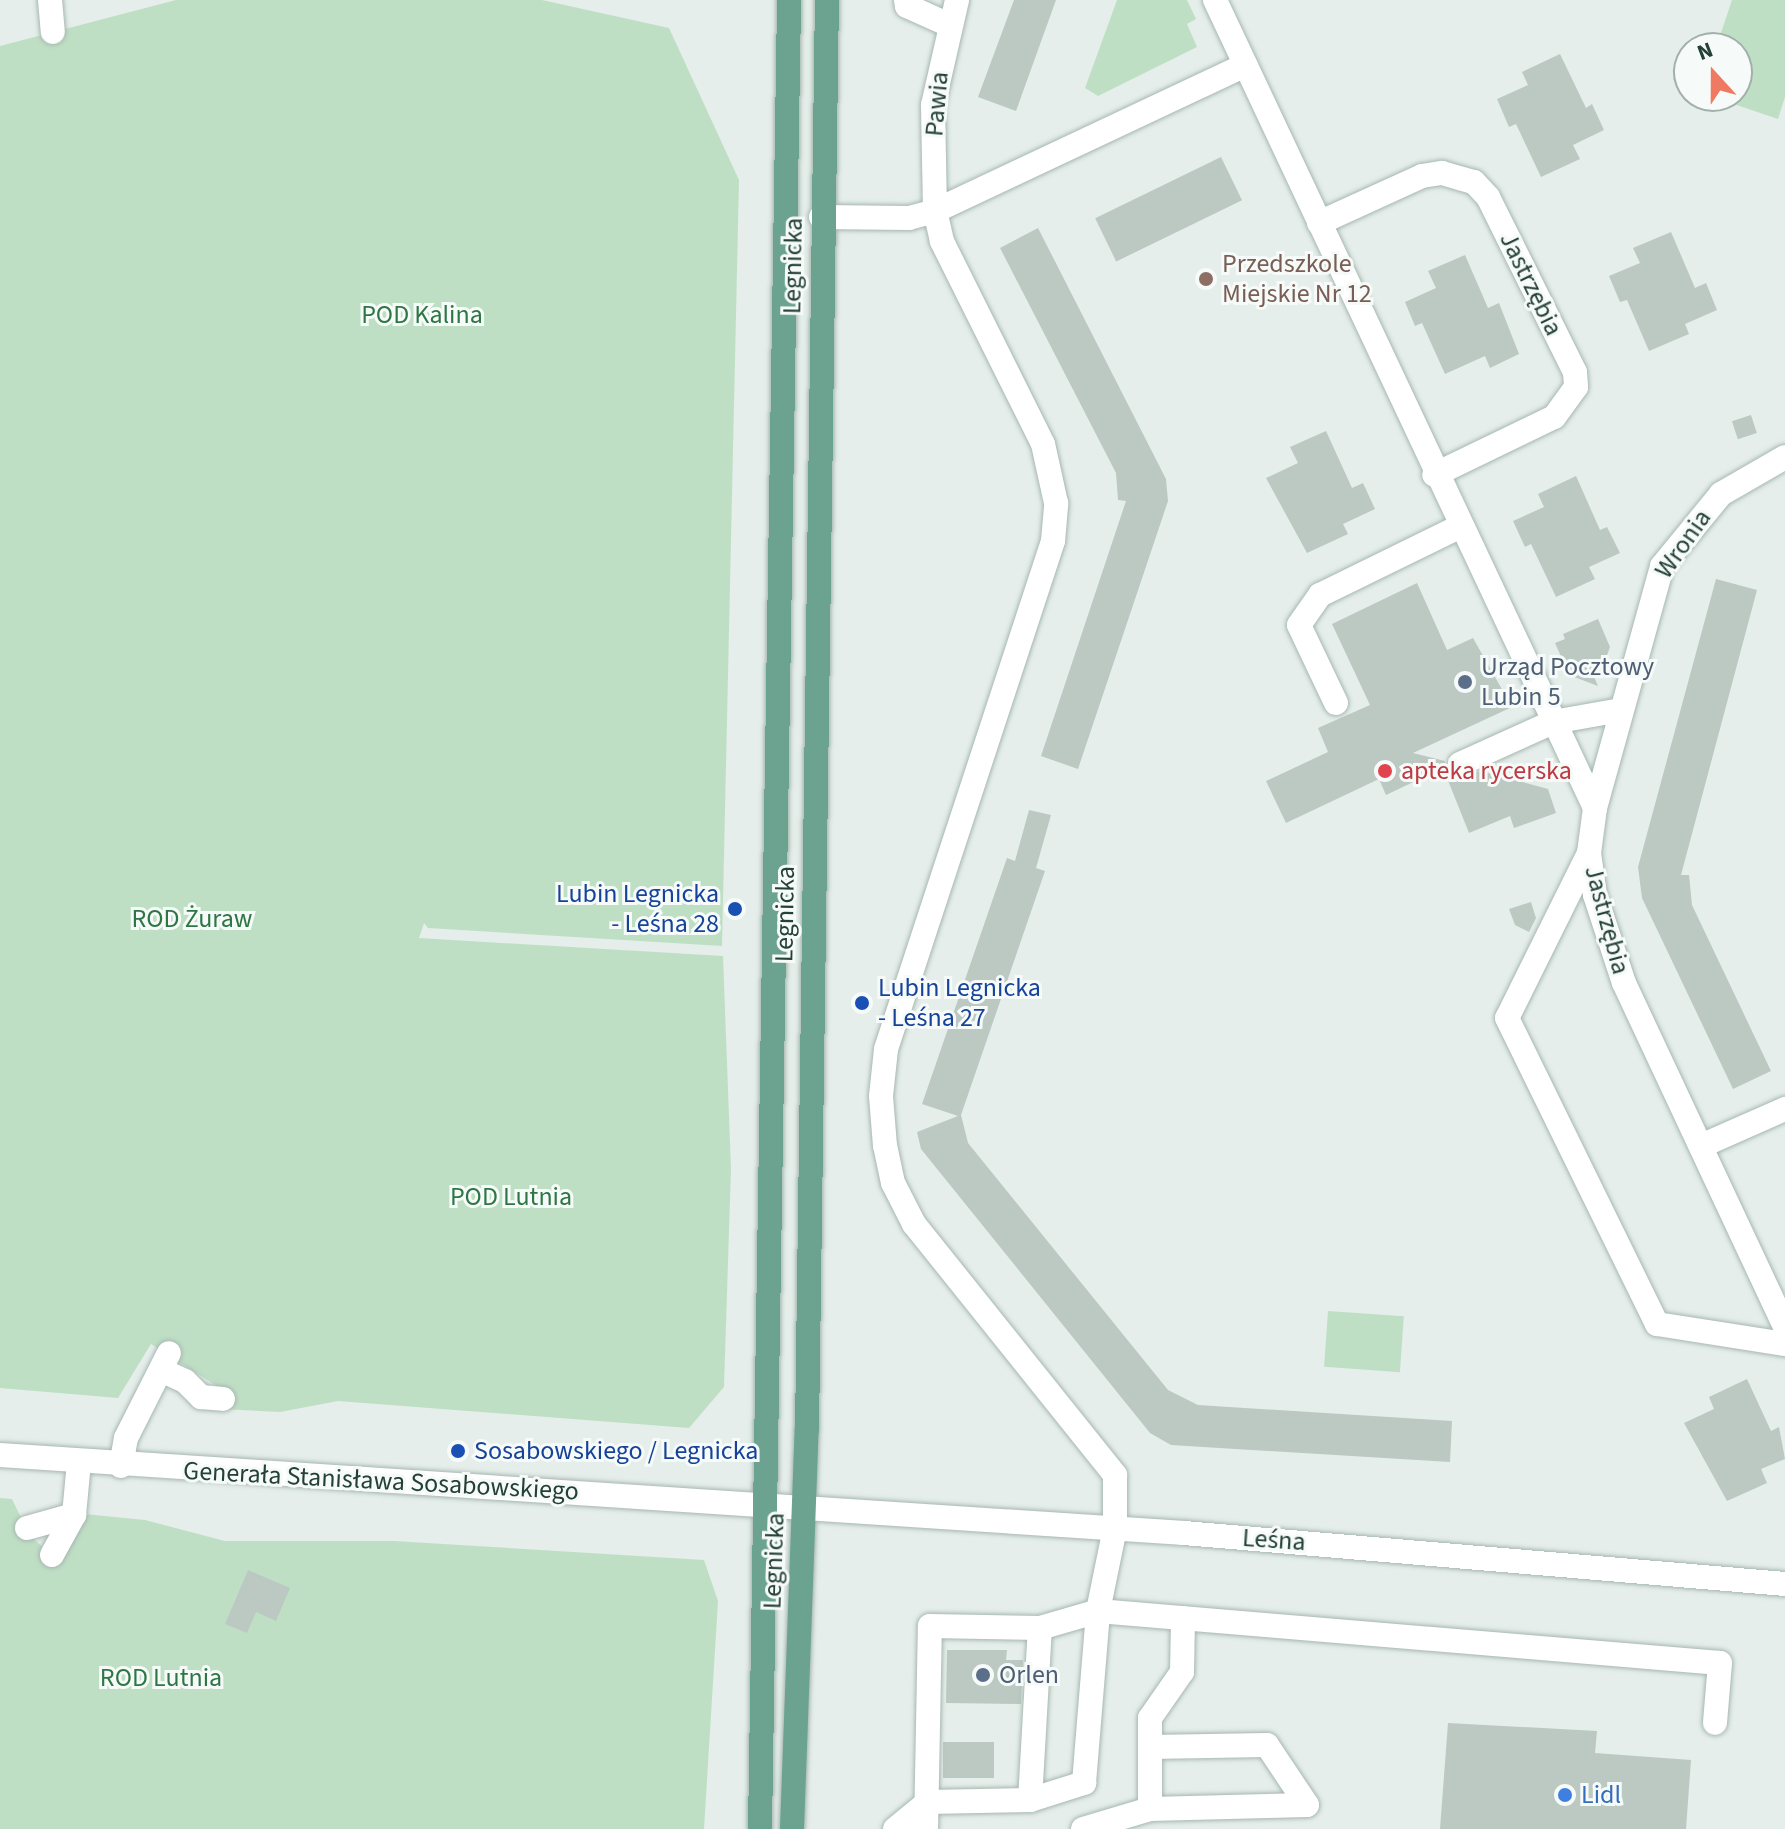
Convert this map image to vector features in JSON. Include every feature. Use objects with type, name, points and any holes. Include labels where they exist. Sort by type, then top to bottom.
[{"type":"main road","name":"Legnicka","points":[[760,1829],[789,0]]},
{"type":"main road","name":"Legnicka","points":[[792,1829],[805,1507],[821,217],[829,8]]},
{"type":"street","points":[[50,0],[53,32]]},
{"type":"street","points":[[906,0],[907,6],[949,25]]},
{"type":"street","name":"Pawia","points":[[935,211],[933,105],[957,0]]},
{"type":"street","points":[[1215,0],[1434,475],[1595,808]]},
{"type":"street","points":[[821,217],[909,218],[935,211],[990,189],[1245,65]]},
{"type":"street","name":"Jastrzębia","points":[[1319,223],[1422,176],[1442,173],[1474,182],[1488,197],[1575,372],[1576,387],[1568,406],[1554,417],[1434,475]]},
{"type":"street","points":[[895,1829],[928,1802],[1030,1800],[1084,1783],[1098,1611],[1115,1528],[1115,1475],[914,1224],[893,1183],[885,1146],[881,1096],[886,1049],[1053,541],[1056,503],[1043,444],[942,241],[935,211]]},
{"type":"street","name":"Wronia","points":[[1595,808],[1662,566],[1721,494],[1785,457]]},
{"type":"street","points":[[1336,703],[1299,625],[1320,595],[1459,527]]},
{"type":"street","points":[[1460,764],[1553,722],[1621,710]]},
{"type":"street","name":"Jastrzębia","points":[[1595,808],[1589,853],[1595,895],[1624,983],[1785,1327]]},
{"type":"street","points":[[1589,853],[1507,1018],[1657,1324],[1785,1344]]},
{"type":"street","points":[[1701,1146],[1785,1109]]},
{"type":"street","points":[[121,1466],[126,1438],[165,1362],[201,1397],[223,1399]]},
{"type":"street","name":"Generała Stanisława Sosabowskiego","points":[[0,1455],[121,1466],[763,1505]]},
{"type":"street","points":[[52,1555],[74,1515],[79,1462]]},
{"type":"street","name":"Leśna","points":[[763,1505],[1115,1528],[1785,1584]]},
{"type":"street","points":[[27,1528],[74,1515]]},
{"type":"street","points":[[926,1829],[930,1626],[1040,1628],[1098,1611],[1720,1663],[1715,1723]]},
{"type":"street","points":[[1150,1809],[1150,1718],[1182,1672],[1183,1618]]},
{"type":"street","points":[[1030,1800],[1040,1628]]},
{"type":"street","points":[[1083,1829],[1150,1809],[1307,1805],[1267,1745],[1150,1747]]},
{"type":"green space","points":[[176,0],[542,0],[669,28],[739,180],[722,946],[428,928],[424,923],[419,938],[723,956],[731,1169],[724,1387],[689,1428],[338,1401],[280,1412],[222,1409],[223,1390],[151,1344],[118,1398],[0,1388],[0,46]]},
{"type":"green space","points":[[1117,0],[1187,0],[1196,19],[1187,24],[1197,47],[1098,96],[1085,88]]},
{"type":"green space","points":[[1732,0],[1785,0],[1785,97],[1778,119],[1753,111],[1753,32],[1721,32]]},
{"type":"green space","points":[[1328,1311],[1404,1316],[1400,1372],[1324,1367]]},
{"type":"green space","name":"ROD Lutnia","points":[[0,1498],[12,1499],[30,1536],[52,1555],[85,1514],[145,1520],[225,1541],[394,1541],[704,1560],[718,1601],[704,1829],[0,1829]]},
{"type":"building","points":[[1014,0],[1056,0],[1016,111],[978,97]]},
{"type":"building","points":[[1560,54],[1586,108],[1592,104],[1604,130],[1573,145],[1580,159],[1541,177],[1516,124],[1509,127],[1497,99],[1528,85],[1522,72]]},
{"type":"building","points":[[1221,157],[1242,200],[1116,262],[1095,218]]},
{"type":"building","points":[[1038,228],[1166,479],[1168,501],[1078,769],[1041,756],[1126,501],[1118,500],[1116,473],[1000,248]]},
{"type":"building","points":[[1671,232],[1695,288],[1706,283],[1717,310],[1685,324],[1689,334],[1649,351],[1627,300],[1620,302],[1609,276],[1640,263],[1633,248]]},
{"type":"building","points":[[1465,255],[1488,308],[1499,303],[1519,354],[1490,368],[1485,356],[1445,374],[1422,323],[1415,326],[1405,302],[1436,288],[1428,271]]},
{"type":"building","points":[[1751,415],[1757,433],[1738,439],[1732,421]]},
{"type":"building","points":[[1326,431],[1352,488],[1363,483],[1375,509],[1343,524],[1348,534],[1307,553],[1266,478],[1298,463],[1290,447]]},
{"type":"building","points":[[1576,476],[1600,530],[1607,527],[1620,553],[1589,567],[1595,579],[1556,597],[1531,544],[1525,547],[1513,521],[1544,507],[1538,494]]},
{"type":"building","points":[[1716,579],[1757,590],[1681,875],[1689,875],[1692,905],[1771,1071],[1733,1089],[1642,898],[1638,867]]},
{"type":"building","points":[[1417,583],[1447,650],[1473,638],[1512,707],[1413,753],[1445,761],[1447,771],[1458,779],[1481,771],[1548,789],[1556,813],[1514,828],[1510,816],[1469,833],[1443,768],[1386,795],[1379,779],[1286,823],[1266,781],[1328,752],[1318,728],[1370,705],[1332,624]]},
{"type":"building","points":[[1598,619],[1610,647],[1604,664],[1591,670],[1598,686],[1569,675],[1555,643],[1565,639],[1563,634]]},
{"type":"building","points":[[1029,810],[1051,815],[1036,868],[1045,871],[961,1115],[968,1143],[1168,1390],[1198,1405],[1452,1421],[1450,1462],[1171,1445],[1150,1433],[921,1149],[917,1132],[958,1116],[922,1104],[1007,858],[1015,861]]},
{"type":"building","points":[[1531,902],[1536,918],[1529,932],[1515,925],[1509,909]]},
{"type":"building","points":[[1747,1379],[1771,1431],[1779,1427],[1785,1459],[1761,1469],[1767,1483],[1727,1501],[1684,1423],[1714,1409],[1709,1397]]},
{"type":"building","points":[[248,1570],[290,1588],[276,1621],[256,1612],[247,1633],[225,1624]]},
{"type":"building","points":[[947,1650],[1007,1650],[1006,1660],[1023,1660],[1021,1704],[946,1703]]},
{"type":"building","name":"Lidl","points":[[1448,1723],[1597,1731],[1595,1753],[1691,1760],[1686,1829],[1440,1829]]},
{"type":"building","points":[[943,1742],[994,1742],[994,1778],[943,1778]]},
{"type":"place","name":"Przedszkole Miejskie Nr 12","points":[[1206,279]]},
{"type":"place","name":"Urząd Pocztowy Lubin 5","points":[[1465,682]]},
{"type":"place","name":"apteka rycerska","points":[[1385,771]]},
{"type":"place","name":"Lubin Legnicka - Leśna 28","points":[[735,909]]},
{"type":"place","name":"Lubin Legnicka - Leśna 27","points":[[862,1003]]},
{"type":"place","name":"Sosabowskiego / Legnicka","points":[[458,1451]]},
{"type":"place","name":"Orlen","points":[[983,1675]]},
{"type":"place","name":"Lidl","points":[[1565,1795]]},
{"type":"park label","name":"POD Kalina","points":[[422,315]]},
{"type":"park label","name":"ROD Żuraw","points":[[192,919]]},
{"type":"park label","name":"POD Lutnia","points":[[511,1197]]}]
